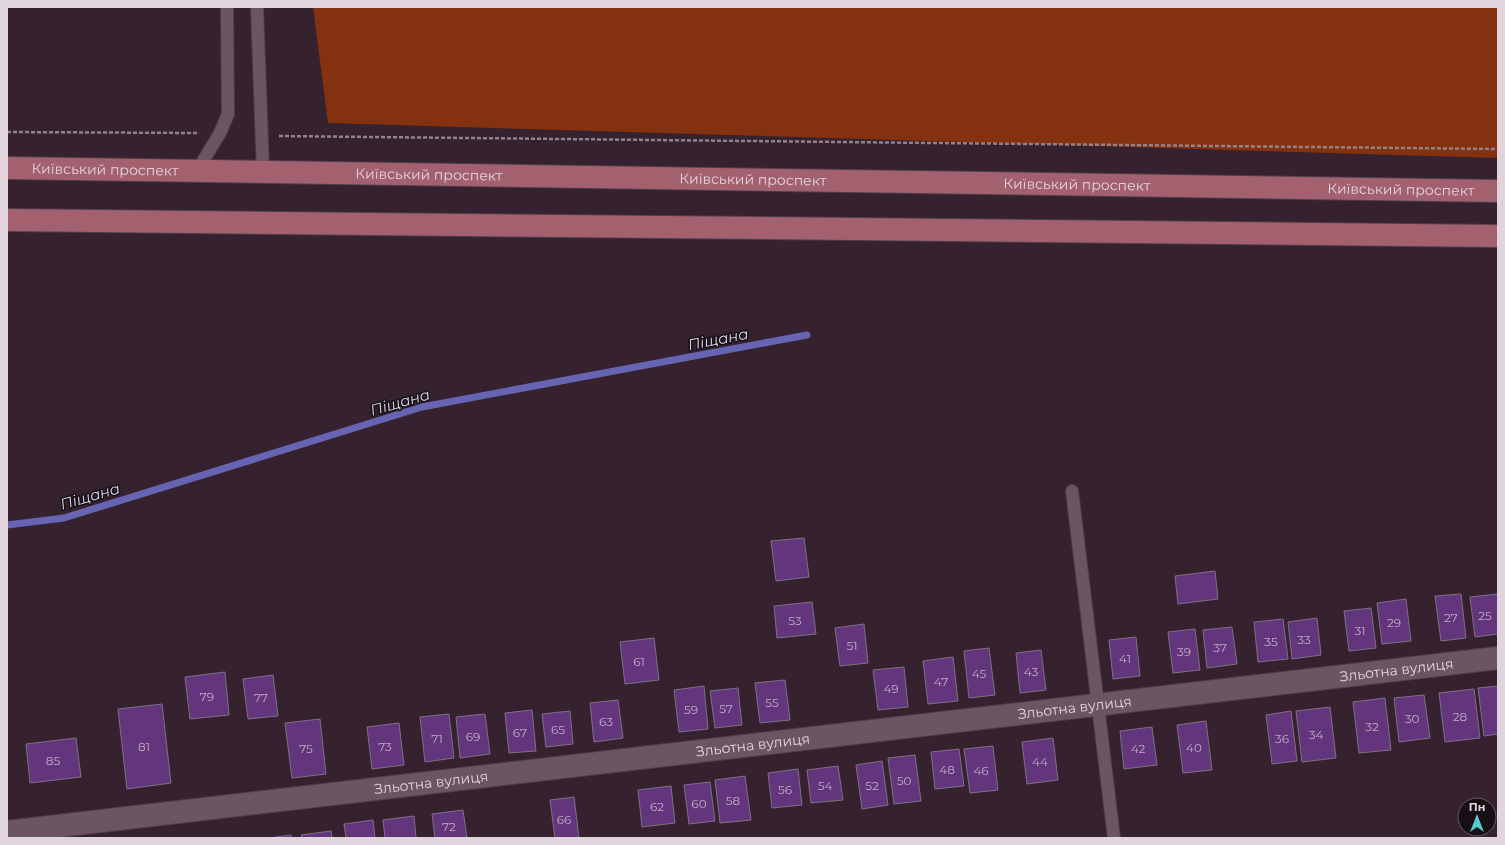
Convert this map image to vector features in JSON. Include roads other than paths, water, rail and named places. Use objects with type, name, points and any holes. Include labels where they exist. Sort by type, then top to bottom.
[{"type":"main road","name":"Київський проспект","points":[[7,168],[1498,191]]},
{"type":"main road","points":[[9,221],[1498,236]]},
{"type":"street","name":"Зльотна вулиця","points":[[7,832],[1498,658]]},
{"type":"lane","points":[[197,171],[220,133],[228,114],[227,7]]},
{"type":"lane","points":[[257,7],[262,171]]},
{"type":"lane","points":[[1072,491],[1114,838]]},
{"type":"waterway","name":"Піщана","points":[[7,525],[64,518],[422,407],[807,335]]}]
